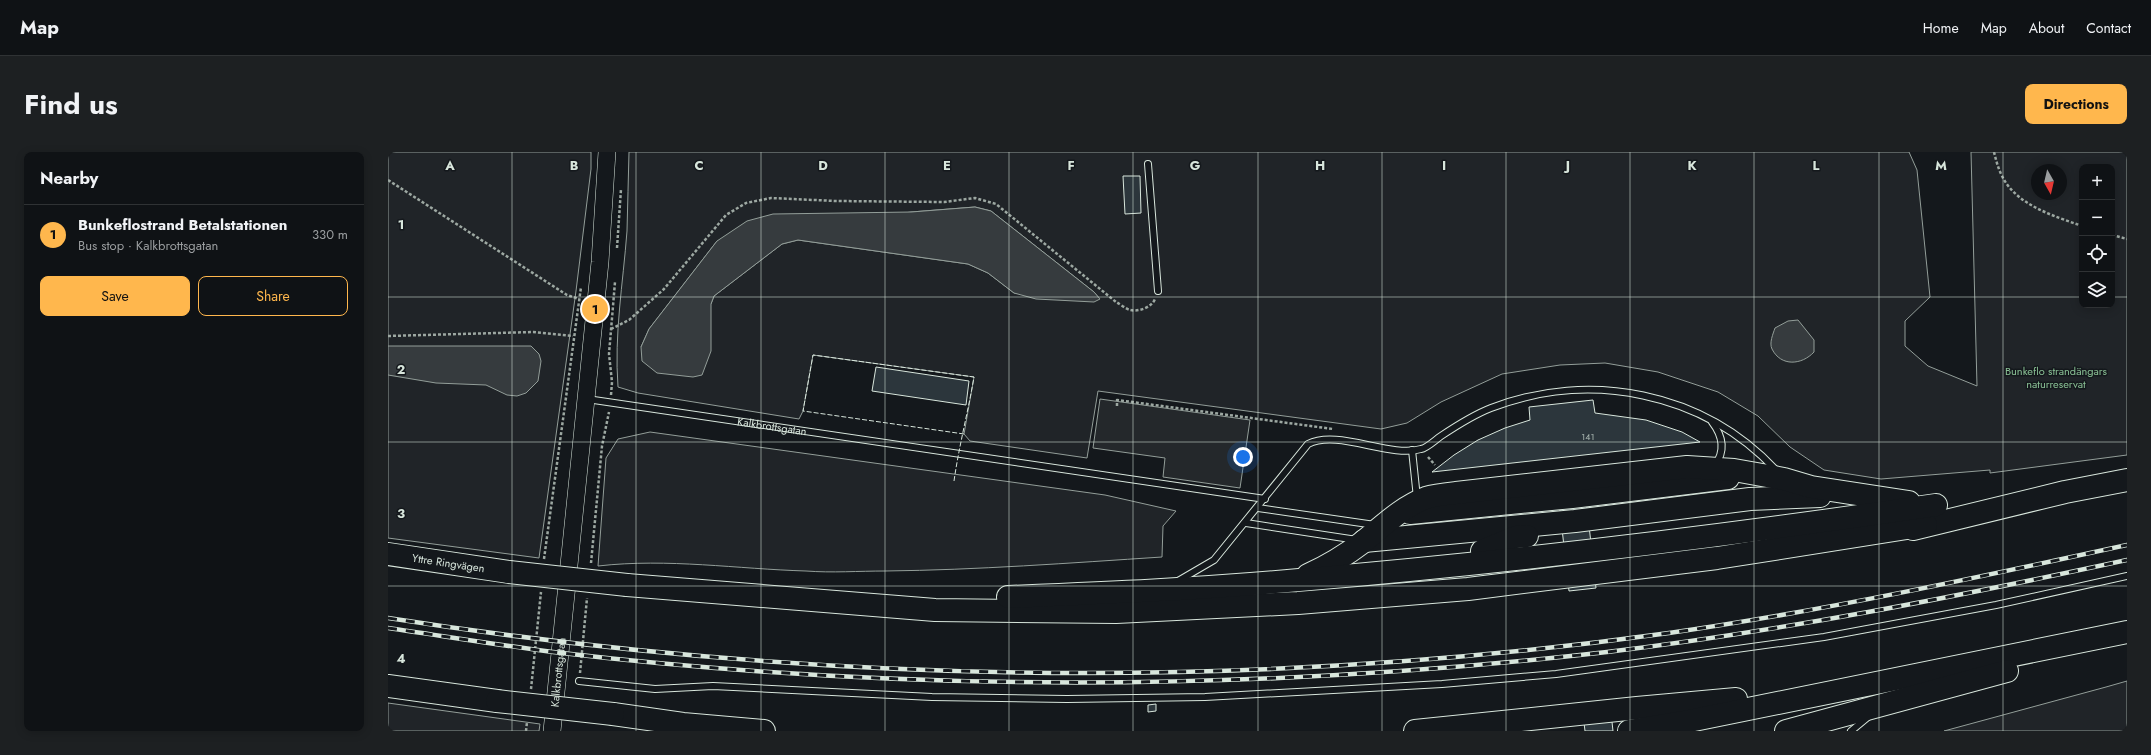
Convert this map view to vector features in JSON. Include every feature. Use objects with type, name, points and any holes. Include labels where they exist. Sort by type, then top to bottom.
[{"type":"highway","points":[[1296,581],[1325,568],[1417,502],[1433,496],[1471,491],[1687,467],[1713,467],[1784,479],[1811,487],[1865,496],[1936,505]]},
{"type":"highway","points":[[1399,514],[1572,497],[1757,474]]},
{"type":"highway","points":[[768,597],[935,610],[1116,612],[1298,603],[1469,600],[1583,587],[1719,568],[1845,547],[2066,492],[2127,480]]},
{"type":"highway","points":[[1382,526],[1574,509],[1746,489],[1811,487]]},
{"type":"highway","points":[[1325,568],[1786,516],[1936,505],[2066,492]]},
{"type":"highway","points":[[1482,551],[1510,533],[1750,499],[1865,496]]},
{"type":"highway","points":[[1364,541],[1510,533],[1810,505],[1936,505]]},
{"type":"highway","points":[[768,597],[986,598],[1296,581],[1579,553],[1715,536],[1936,505]]},
{"type":"highway","name":"Yttre Ringvägen","points":[[388,554],[509,572],[627,585],[768,597]]},
{"type":"highway","points":[[1628,731],[1689,721],[2127,632]]},
{"type":"highway","points":[[1814,731],[1846,724],[1884,704],[2127,638]]},
{"type":"highway","points":[[388,686],[683,724],[764,731]]},
{"type":"highway","points":[[1415,731],[1637,708],[1834,691]]},
{"type":"highway","points":[[1529,731],[1834,691]]},
{"type":"highway","points":[[1690,731],[1834,691]]},
{"type":"highway","points":[[1786,731],[1846,724]]},
{"type":"street","name":"Kalkbrottsgatan","points":[[552,731],[600,262],[607,152]]},
{"type":"lane","points":[[1148,164],[1158,291]]},
{"type":"lane","points":[[1164,589],[1214,560],[1258,508],[1302,449],[1314,441],[1332,440],[1412,450],[1422,449],[1465,421],[1488,409],[1511,400],[1576,389],[1616,391],[1643,395],[1672,403],[1709,418],[1740,437],[1765,458],[1784,479]]},
{"type":"lane","name":"Kalkbrottsgatan","points":[[586,398],[1265,499]]},
{"type":"lane","points":[[1709,418],[1720,432],[1722,440],[1719,457],[1713,467]]},
{"type":"lane","points":[[1412,450],[1417,502]]},
{"type":"lane","points":[[1258,508],[1382,526]]},
{"type":"lane","points":[[1246,522],[1364,541]]},
{"type":"lane","points":[[579,681],[655,689],[713,686],[932,697],[1067,699],[1205,698],[1442,684],[1563,673],[1824,637],[1996,605],[2127,576]]},
{"type":"path","points":[[1994,152],[2002,176],[2013,192],[2033,206],[2079,225]]},
{"type":"path","points":[[388,180],[567,295],[579,300]]},
{"type":"path","points":[[617,255],[621,182]]},
{"type":"path","points":[[611,329],[629,320],[664,289],[726,216],[746,203],[771,198],[836,201],[944,202],[975,198],[996,204],[1116,302],[1131,310],[1144,309],[1154,302],[1158,291]]},
{"type":"path","points":[[2115,237],[2127,239]]},
{"type":"path","points":[[590,571],[602,446],[611,401],[612,382],[609,354],[615,275]]},
{"type":"path","points":[[544,565],[573,336],[581,285]]},
{"type":"path","points":[[388,336],[532,332],[573,336]]},
{"type":"path","points":[[1117,406],[1117,400],[1340,430]]},
{"type":"path","points":[[1422,449],[1435,465]]},
{"type":"path","points":[[530,692],[541,589]]},
{"type":"path","points":[[579,681],[588,595]]},
{"type":"path","points":[[526,731],[528,715]]},
{"type":"green space","points":[[388,152],[591,152],[591,169],[576,291],[539,558],[388,538]]},
{"type":"green space","name":"Bunkeflo strandängars naturreservat","points":[[629,152],[1909,152],[1917,170],[1930,297],[1905,321],[1905,346],[1928,366],[1977,386],[1971,152],[2127,152],[2127,455],[1990,473],[1990,470],[1881,479],[1824,470],[1790,447],[1758,416],[1718,392],[1658,372],[1605,363],[1560,365],[1502,374],[1441,402],[1407,423],[1381,429],[1098,391],[1087,458],[970,441],[964,434],[974,377],[813,355],[803,411],[799,419],[638,393],[618,387],[618,328],[627,231]],"holes":[[[975,207],[991,211],[1094,292],[1099,298],[1014,293],[988,273],[968,264],[798,240],[782,244],[714,296],[711,304],[641,347],[649,329],[717,241],[911,212]]]},
{"type":"green space","points":[[650,432],[1105,495],[1176,511],[1163,526],[1162,557],[989,568],[846,572],[816,572],[650,563],[598,566],[606,458],[618,439]]},
{"type":"green space","points":[[2127,681],[2127,731],[1944,731],[2106,687]]},
{"type":"green space","points":[[388,703],[540,724],[539,731],[388,731]]},
{"type":"shaded area","points":[[975,207],[991,211],[1094,292],[1100,299],[1094,302],[1036,299],[1014,293],[988,273],[968,264],[798,240],[782,244],[714,296],[711,304],[711,351],[702,375],[693,377],[657,373],[642,361],[641,347],[649,329],[717,241],[747,221],[773,214],[911,212]]},
{"type":"shaded area","points":[[1798,320],[1814,340],[1814,352],[1804,360],[1798,362],[1786,361],[1776,355],[1772,349],[1772,336],[1775,328],[1788,321]]},
{"type":"shaded area","points":[[388,346],[531,346],[539,354],[541,361],[538,381],[526,393],[517,396],[507,395],[486,385],[436,383],[388,375]]},
{"type":"shaded area","points":[[1100,399],[1250,420],[1240,488],[1163,477],[1165,458],[1093,448]]},
{"type":"building","points":[[1123,176],[1140,176],[1141,213],[1125,214]]},
{"type":"building","points":[[876,367],[969,381],[966,405],[872,391]]},
{"type":"building","points":[[1593,400],[1595,413],[1646,420],[1682,432],[1700,442],[1432,472],[1454,455],[1478,440],[1505,428],[1530,420],[1529,407]]},
{"type":"building","points":[[1585,490],[1596,588],[1569,591],[1558,493]]},
{"type":"building","points":[[1156,704],[1156,711],[1148,712],[1148,705]]},
{"type":"building","points":[[1610,704],[1613,731],[1585,731],[1582,707]]},
{"type":"railway","points":[[388,618],[547,640],[707,656],[867,667],[1028,672],[1188,672],[1349,665],[1509,652],[1669,633],[1784,615],[1842,604],[1956,582],[2127,545]]},
{"type":"railway","points":[[388,628],[553,652],[684,665],[816,675],[948,681],[1080,682],[1212,680],[1344,675],[1476,665],[1673,644],[1933,600],[2127,560]]},
{"type":"fence","points":[[954,481],[958,455],[961,442],[964,429],[974,377],[813,355],[803,411],[964,434]]},
{"type":"place","name":"Bunkeflostrand Betalstationen","points":[[595,309]]}]
